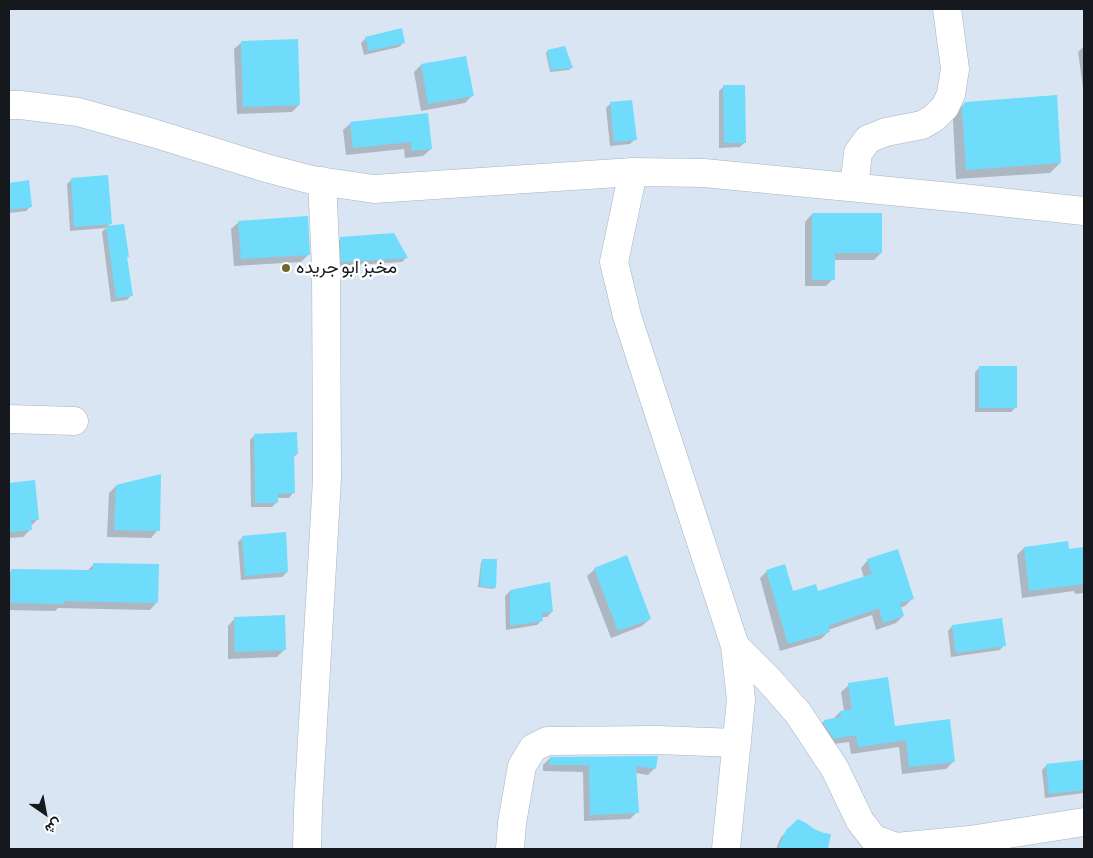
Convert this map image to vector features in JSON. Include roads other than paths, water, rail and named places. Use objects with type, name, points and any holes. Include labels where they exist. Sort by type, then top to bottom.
[{"type":"street","points":[[854,187],[858,153],[868,139],[886,132],[922,125],[934,118],[945,107],[951,94],[955,69],[946,9]]},
{"type":"street","points":[[9,105],[78,112],[312,180],[374,188],[633,172],[704,172],[1084,211]]},
{"type":"street","points":[[633,172],[614,262],[627,316],[734,646],[741,700],[726,849]]},
{"type":"street","points":[[307,849],[308,800],[327,479],[326,267],[322,181]]},
{"type":"street","points":[[9,420],[74,421]]},
{"type":"street","points":[[734,646],[769,680],[798,713],[835,770],[860,821],[874,839],[896,847],[970,840],[1084,822]]},
{"type":"street","points":[[510,849],[512,823],[522,766],[533,748],[547,741],[657,740],[737,743]]},
{"type":"place","name":"مخبز ابو جريده","points":[[286,268]]}]
